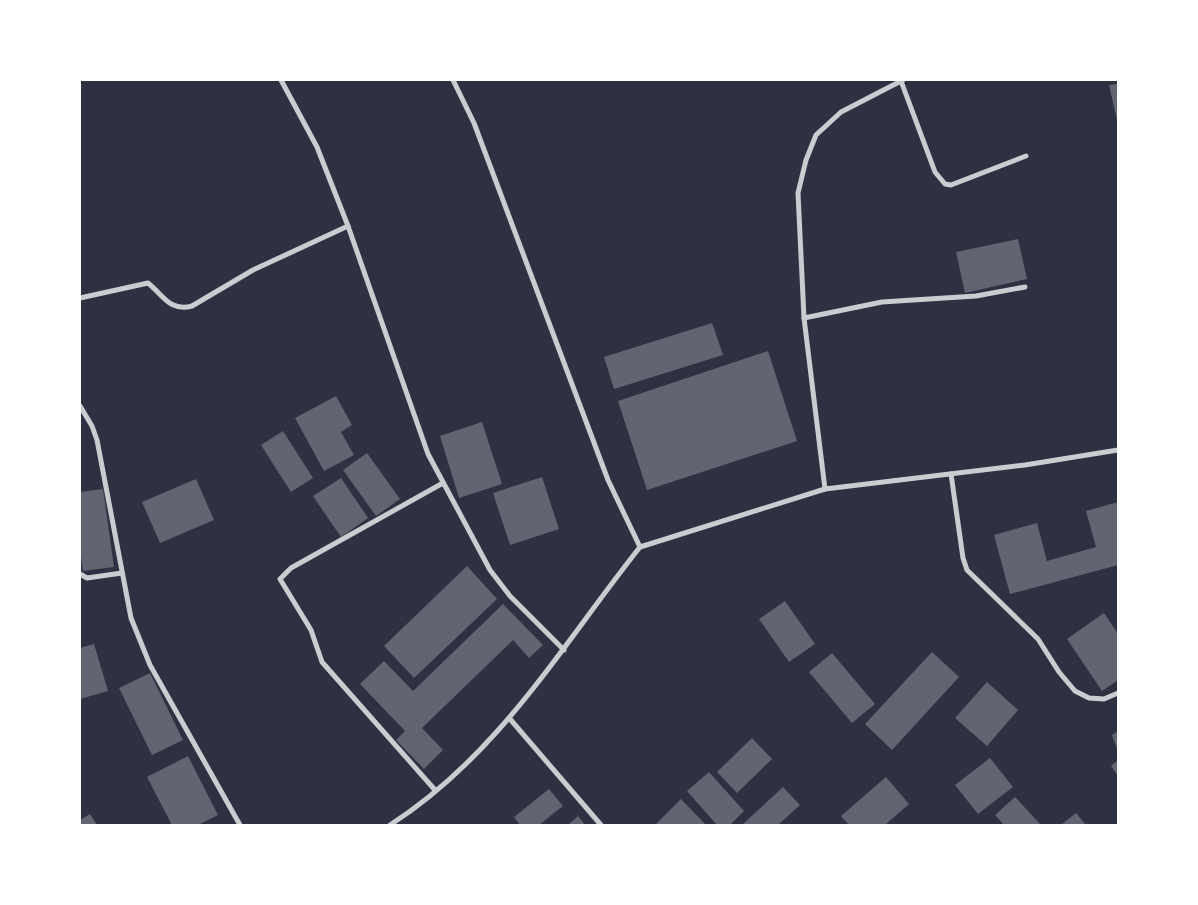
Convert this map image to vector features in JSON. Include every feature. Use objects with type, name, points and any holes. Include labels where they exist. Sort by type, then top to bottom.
[{"type":"street","points":[[281,80],[317,147],[348,226],[420,435],[443,484],[490,570],[510,596],[564,650]]},
{"type":"street","points":[[453,80],[474,123],[608,480],[640,547]]},
{"type":"street","points":[[825,489],[804,318],[798,194],[806,160],[816,135],[841,112],[902,80],[935,172],[945,184],[951,185],[1026,156]]},
{"type":"street","points":[[80,298],[148,283],[171,305],[182,309],[192,306],[253,270],[348,226]]},
{"type":"street","points":[[804,318],[882,302],[976,296],[1025,286]]},
{"type":"street","points":[[80,406],[92,426],[97,440],[131,618],[150,665],[240,825]]},
{"type":"street","points":[[390,825],[456,774],[510,719],[640,547],[825,489],[951,474],[1118,450]]},
{"type":"street","points":[[951,474],[963,558],[967,570],[1038,639],[1059,672],[1075,691],[1089,698],[1104,699],[1118,692]]},
{"type":"street","points":[[435,790],[322,662],[310,628],[280,579],[291,568],[443,484]]},
{"type":"street","points":[[80,574],[87,578],[122,573]]},
{"type":"street","points":[[510,719],[601,825]]},
{"type":"building","points":[[1118,84],[1118,120],[1117,120],[1109,85]]},
{"type":"building","points":[[1018,239],[1027,279],[965,293],[956,252]]},
{"type":"building","points":[[712,323],[723,355],[614,389],[604,357]]},
{"type":"building","points":[[768,351],[797,441],[647,490],[618,401]]},
{"type":"building","points":[[336,396],[352,425],[341,432],[354,455],[324,471],[295,418]]},
{"type":"building","points":[[482,422],[502,484],[459,498],[440,436]]},
{"type":"building","points":[[283,431],[313,478],[291,492],[261,445]]},
{"type":"building","points":[[367,453],[400,499],[376,516],[343,470]]},
{"type":"building","points":[[542,477],[559,529],[510,545],[493,493]]},
{"type":"building","points":[[341,478],[368,518],[341,537],[313,496]]},
{"type":"building","points":[[196,479],[214,520],[160,543],[142,502]]},
{"type":"building","points":[[103,489],[114,567],[83,571],[80,550],[80,492]]},
{"type":"building","points":[[1118,502],[1118,565],[1010,594],[994,535],[1037,523],[1047,561],[1096,547],[1086,511]]},
{"type":"building","points":[[467,566],[497,599],[414,678],[384,646]]},
{"type":"building","points":[[785,601],[815,644],[789,662],[759,619]]},
{"type":"building","points":[[503,604],[543,645],[529,658],[513,640],[422,728],[443,750],[424,769],[396,740],[405,731],[360,684],[384,661],[413,691]]},
{"type":"building","points":[[1104,613],[1118,634],[1118,680],[1102,691],[1067,639]]},
{"type":"building","points":[[94,644],[108,691],[80,699],[80,648]]},
{"type":"building","points":[[932,652],[959,677],[892,750],[865,724]]},
{"type":"building","points":[[832,653],[875,704],[852,723],[809,672]]},
{"type":"building","points":[[150,673],[183,740],[152,755],[119,688]]},
{"type":"building","points":[[987,682],[1018,710],[987,746],[955,718]]},
{"type":"building","points":[[1118,731],[1118,752],[1112,735]]},
{"type":"building","points":[[752,738],[772,759],[737,793],[717,772]]},
{"type":"building","points":[[188,756],[218,815],[198,825],[172,825],[147,777]]},
{"type":"building","points":[[990,758],[1013,787],[978,814],[955,785]]},
{"type":"building","points":[[1118,760],[1118,776],[1111,766]]},
{"type":"building","points":[[709,772],[744,811],[730,825],[717,825],[687,791]]},
{"type":"building","points":[[886,777],[909,804],[885,825],[849,825],[841,816]]},
{"type":"building","points":[[783,787],[800,805],[778,825],[742,825]]},
{"type":"building","points":[[549,789],[563,806],[539,825],[520,825],[514,817]]},
{"type":"building","points":[[1015,797],[1041,825],[1004,825],[995,815]]},
{"type":"building","points":[[681,799],[706,825],[655,825]]},
{"type":"building","points":[[1076,813],[1086,825],[1061,825]]},
{"type":"building","points":[[90,814],[97,825],[80,825],[80,820]]},
{"type":"building","points":[[578,816],[585,825],[568,825]]}]
